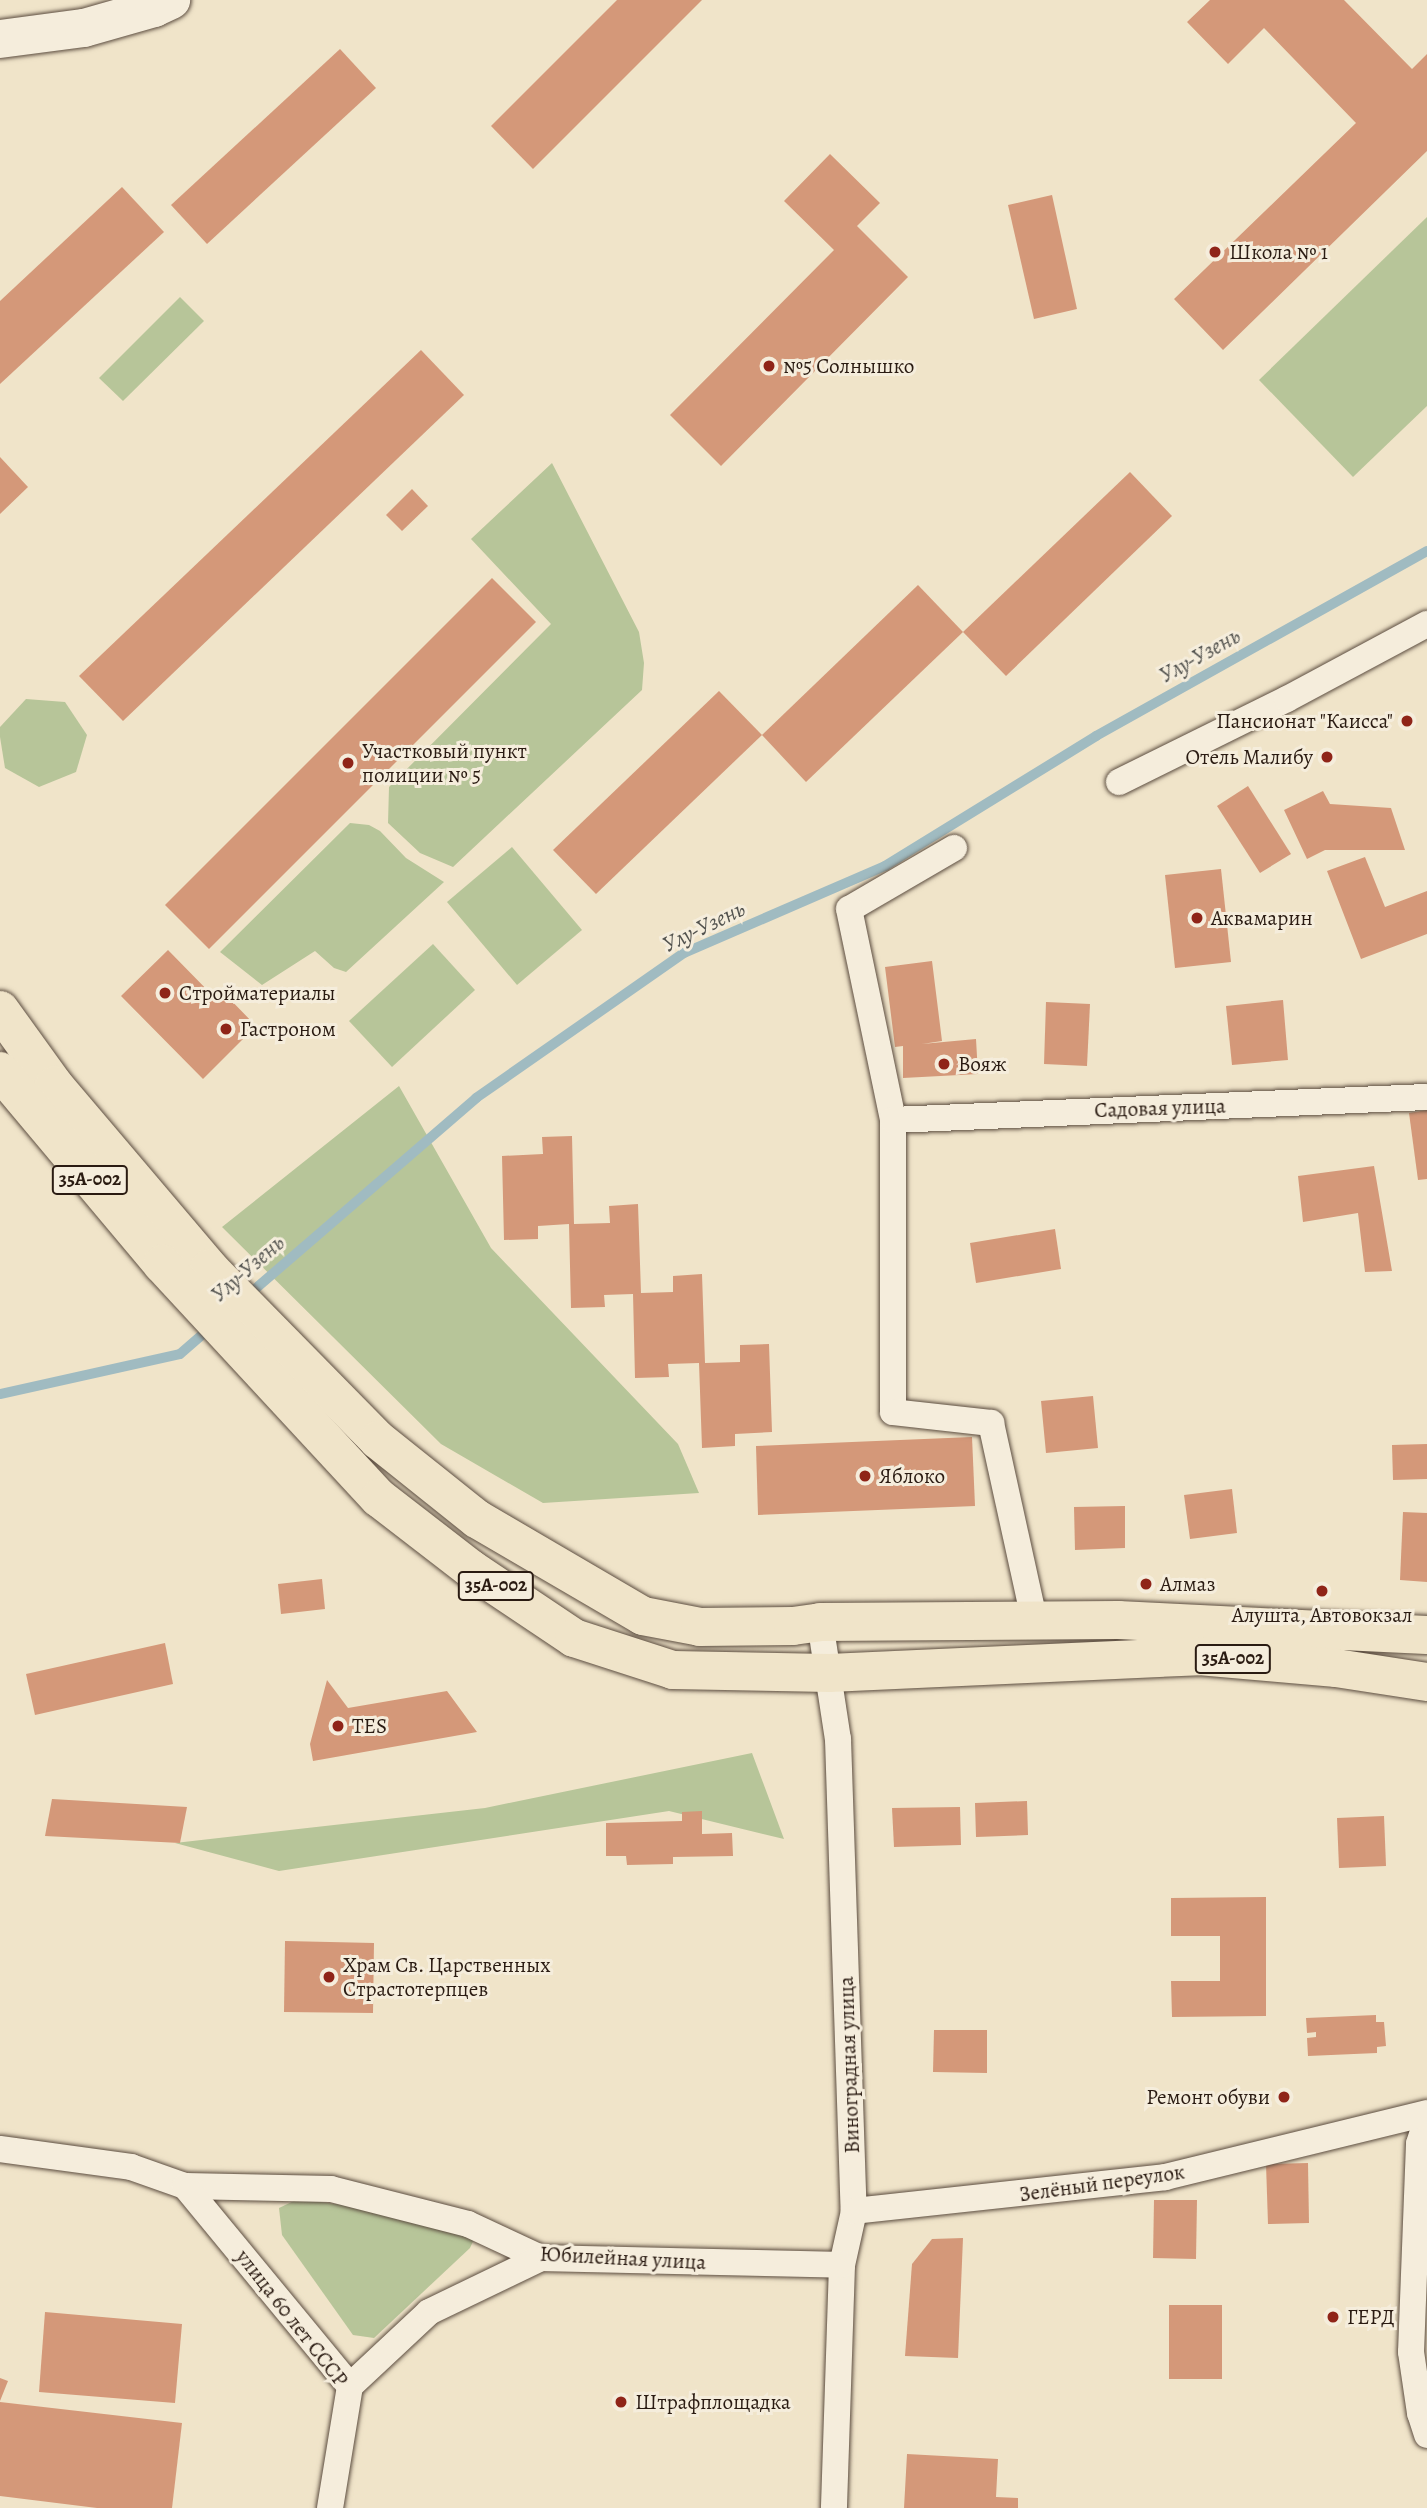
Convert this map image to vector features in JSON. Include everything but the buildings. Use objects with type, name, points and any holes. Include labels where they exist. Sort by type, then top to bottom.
[{"type":"highway","points":[[0,1010],[197,1276]]},
{"type":"highway","name":"35А-002","points":[[0,1071],[140,1239],[197,1276],[248,1332],[379,1498],[471,1569],[574,1638],[673,1670],[829,1673],[1199,1656],[1336,1668],[1427,1682]]},
{"type":"highway","name":"35А-002","points":[[248,1332],[477,1519],[643,1616],[700,1627],[793,1626],[820,1622]]},
{"type":"highway","points":[[820,1622],[1035,1623],[1118,1620],[1427,1635]]},
{"type":"main road","points":[[0,39],[83,28],[171,0]]},
{"type":"street","points":[[1119,782],[1287,699],[1427,624]]},
{"type":"street","points":[[954,848],[849,909],[892,1120],[893,1412],[991,1423],[1035,1623]]},
{"type":"street","name":"Садовая улица","points":[[892,1120],[1427,1097]]},
{"type":"street","name":"Виноградная улица","points":[[820,1622],[838,1739],[854,2211],[842,2265],[834,2508]]},
{"type":"street","name":"Зелёный переулок","points":[[854,2211],[1165,2177],[1427,2113]]},
{"type":"street","points":[[1425,2421],[1411,2352],[1419,2144],[1427,2119]]},
{"type":"street","name":"Юбилейная улица","points":[[0,2149],[131,2167],[185,2186],[331,2189],[468,2224],[541,2258],[842,2265]]},
{"type":"street","name":"улица 60 лет СССР","points":[[185,2186],[350,2386],[330,2508]]},
{"type":"street","points":[[350,2386],[429,2312],[541,2258]]},
{"type":"green space","points":[[1427,217],[1427,406],[1353,477],[1259,380]]},
{"type":"green space","points":[[180,297],[204,321],[123,401],[99,378]]},
{"type":"green space","points":[[552,463],[639,632],[644,663],[642,690],[453,867],[420,853],[388,823],[389,787],[551,624],[471,539]]},
{"type":"green space","points":[[26,699],[65,702],[87,735],[76,772],[39,787],[5,768],[0,737],[0,727]]},
{"type":"green space","points":[[350,823],[369,825],[380,831],[406,858],[444,882],[346,972],[334,968],[315,951],[262,985],[220,952]]},
{"type":"green space","points":[[512,847],[582,930],[517,985],[447,902]]},
{"type":"green space","points":[[433,944],[475,990],[392,1067],[349,1021]]},
{"type":"green space","points":[[399,1086],[491,1248],[678,1444],[699,1493],[543,1503],[441,1444],[222,1227]]},
{"type":"green space","points":[[752,1753],[784,1839],[669,1811],[279,1871],[175,1843],[485,1808]]},
{"type":"green space","points":[[298,2199],[381,2210],[475,2237],[470,2248],[374,2338],[353,2335],[282,2235],[279,2208]]},
{"type":"waterway","name":"Улу-Узень","points":[[247,1296],[476,1098],[684,953],[885,866],[1096,736],[1427,551]]},
{"type":"waterway","name":"Улу-Узень","points":[[0,1394],[180,1354],[210,1328]]},
{"type":"place","name":"Школа № 1","points":[[1215,252]]},
{"type":"place","name":"№5 Солнышко","points":[[769,366]]},
{"type":"place","name":"Пансионат \"Каисса\"","points":[[1407,721]]},
{"type":"place","name":"Отель Малибу","points":[[1327,757]]},
{"type":"place","name":"Участковый пункт полиции № 5","points":[[348,763]]},
{"type":"place","name":"Аквамарин","points":[[1197,918]]},
{"type":"place","name":"Стройматериалы","points":[[165,993]]},
{"type":"place","name":"Гастроном","points":[[226,1029]]},
{"type":"place","name":"Вояж","points":[[944,1064]]},
{"type":"place","name":"Яблоко","points":[[865,1476]]},
{"type":"place","name":"Алмаз","points":[[1146,1584]]},
{"type":"place","name":"Алушта, Автовокзал","points":[[1322,1591]]},
{"type":"place","name":"TES","points":[[338,1726]]},
{"type":"place","name":"Храм Св. Царственных Страстотерпцев","points":[[329,1977]]},
{"type":"place","name":"Ремонт обуви","points":[[1284,2097]]},
{"type":"place","name":"ГЕРД","points":[[1333,2317]]},
{"type":"place","name":"Штрафплощадка","points":[[621,2402]]}]
